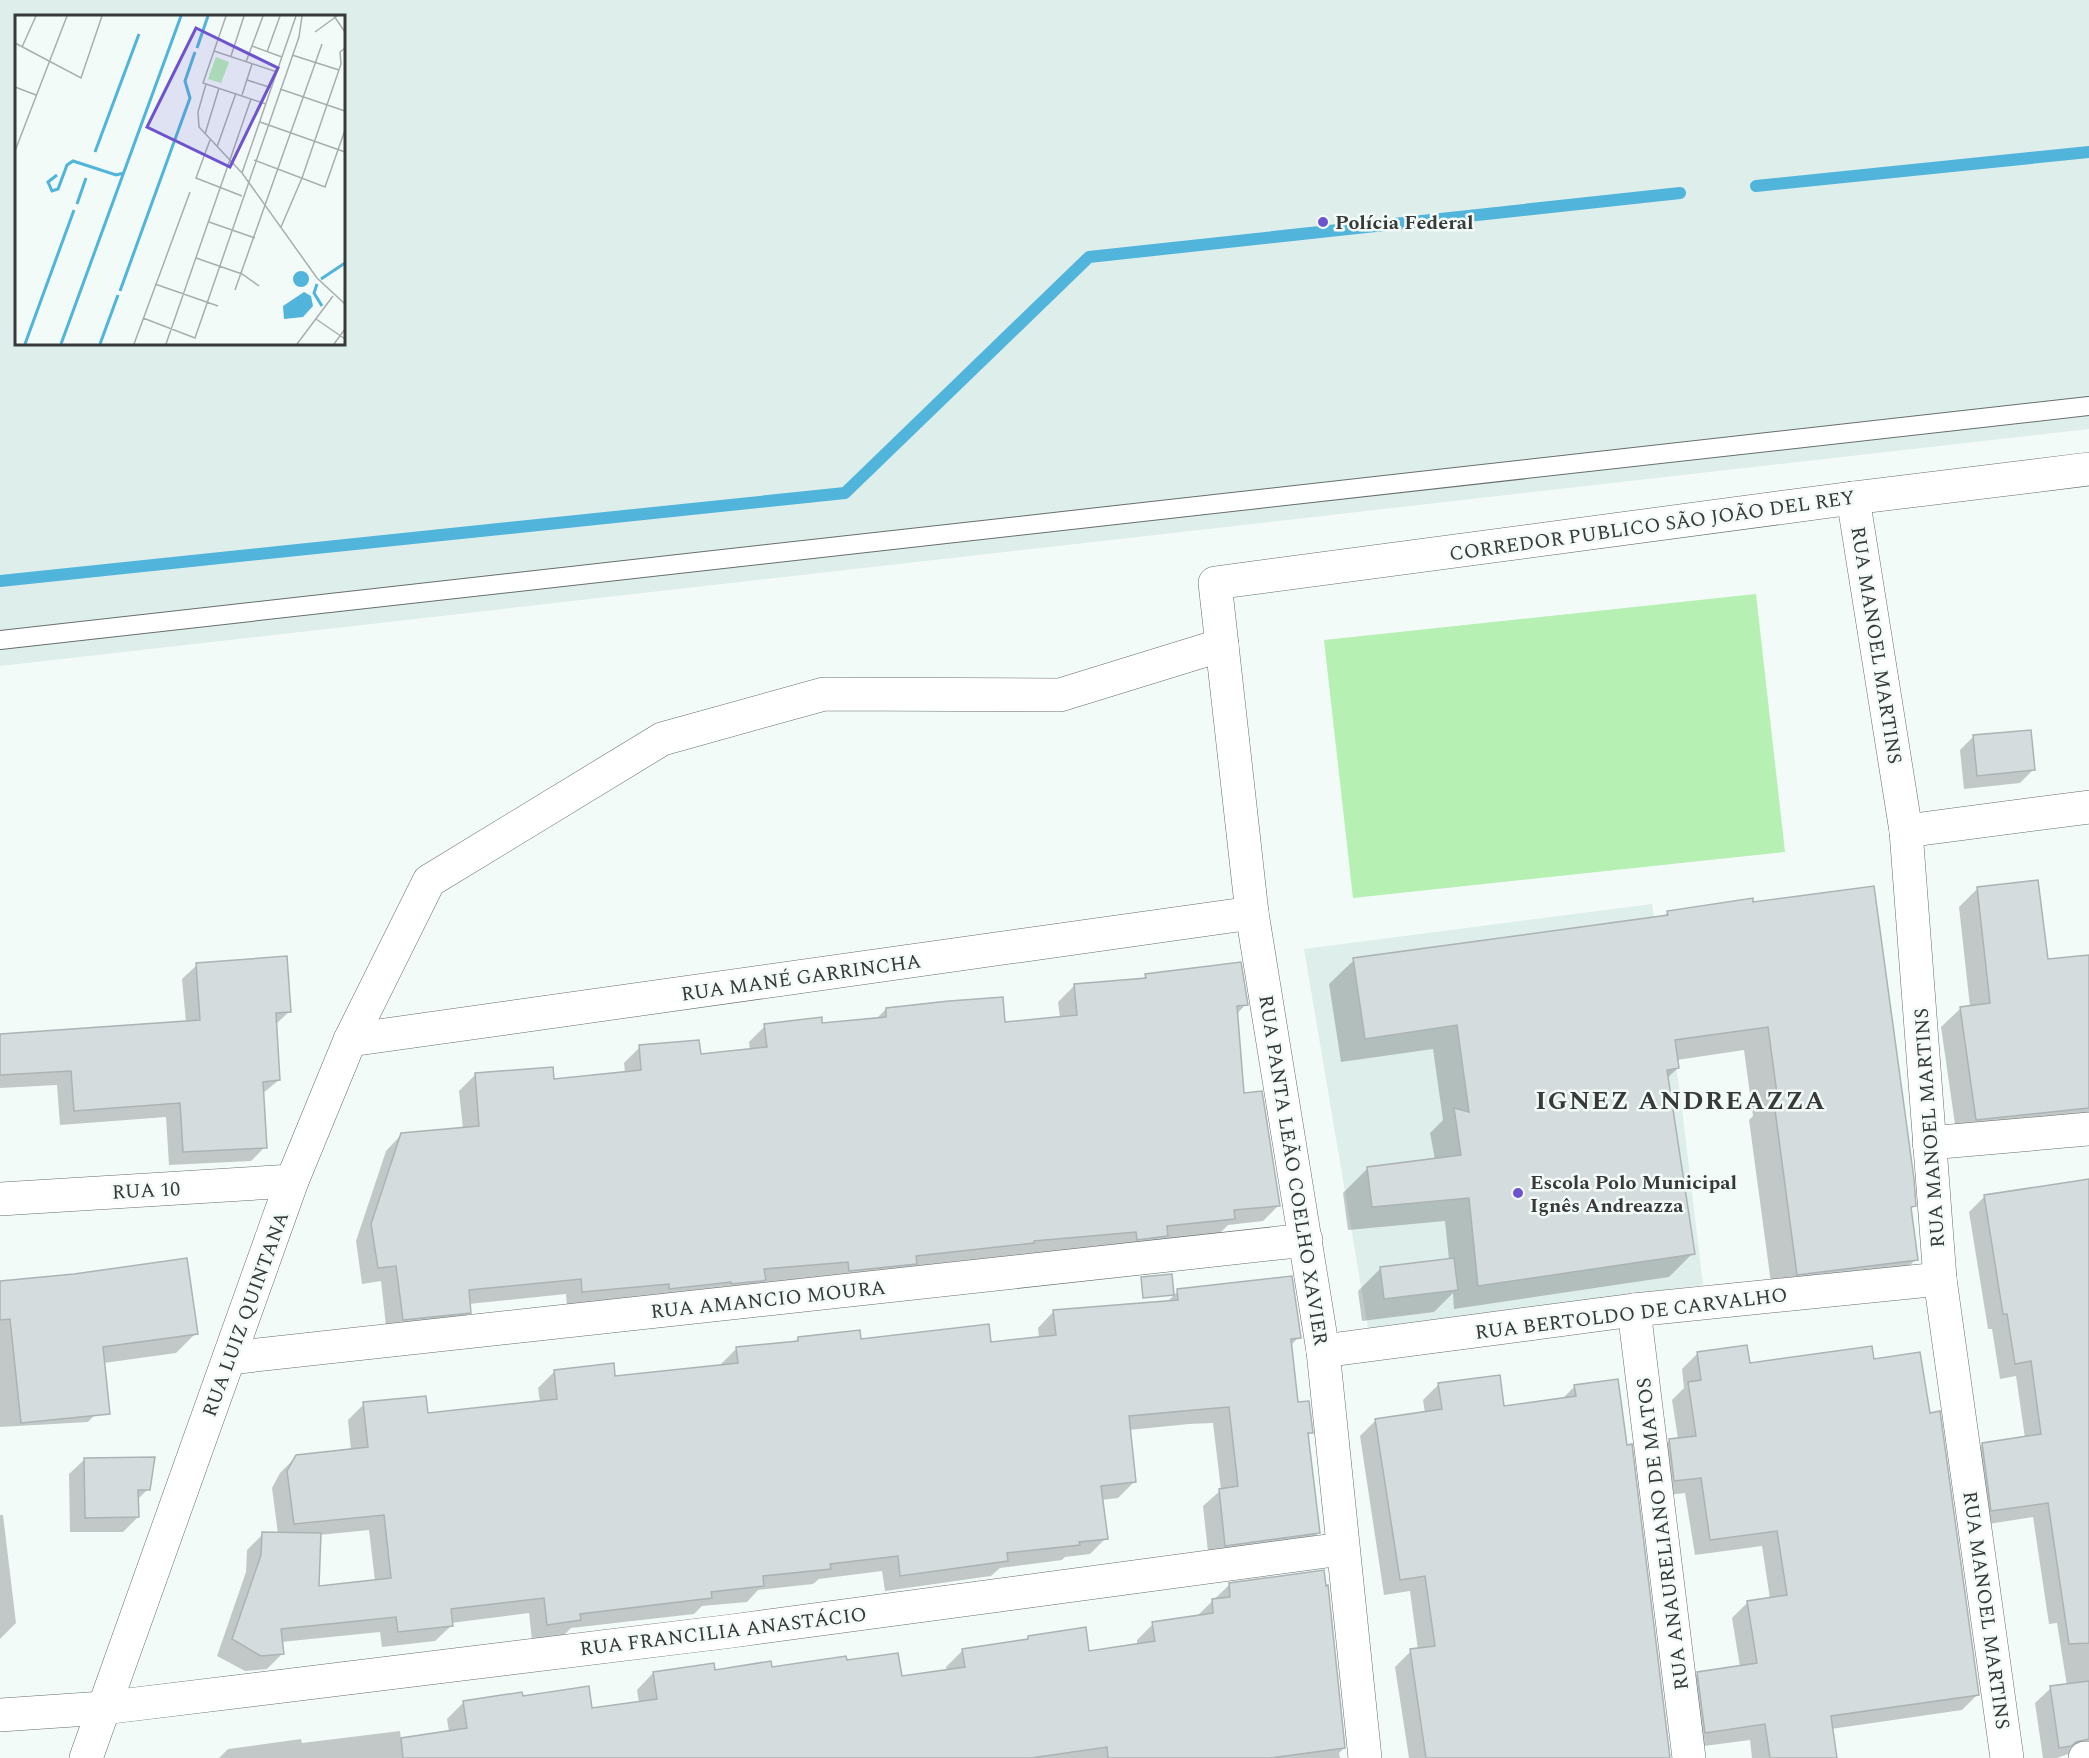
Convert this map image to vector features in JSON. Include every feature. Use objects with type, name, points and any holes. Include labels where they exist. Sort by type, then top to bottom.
[{"type":"street","name":"CORREDOR PUBLICO SÃO JOÃO DEL REY","points":[[1215,583],[2089,469]]},
{"type":"street","name":"RUA MANOEL MARTINS","points":[[1853,498],[1906,831],[1940,1279],[2007,1758]]},
{"type":"street","name":"RUA PANTA LEÃO COELHO XAVIER","points":[[1215,583],[1252,913],[1323,1351],[1365,1758]]},
{"type":"street","name":"RUA LUIZ QUINTANA","points":[[86,1758],[292,1181],[350,1040],[429,881],[662,739],[824,694],[1060,695],[1222,645]]},
{"type":"street","points":[[1906,831],[2089,807]]},
{"type":"street","name":"RUA MANÉ GARRINCHA","points":[[350,1040],[1252,913]]},
{"type":"street","points":[[1929,1143],[2089,1129]]},
{"type":"street","name":"RUA 10","points":[[0,1198],[292,1181]]},
{"type":"street","name":"RUA AMANCIO MOURA","points":[[229,1358],[1306,1240]]},
{"type":"street","name":"RUA BERTOLDO DE CARVALHO","points":[[1323,1351],[1634,1310],[1940,1279]]},
{"type":"street","name":"RUA ANAURELIANO DE MATOS","points":[[1634,1310],[1689,1758]]},
{"type":"street","name":"RUA FRANCILIA ANASTÁCIO","points":[[0,1715],[103,1708],[732,1631],[1342,1549]]},
{"type":"lane","points":[[0,640],[2089,406]]},
{"type":"shaded area","points":[[0,0],[2089,0],[2089,429],[0,666]]},
{"type":"shaded area","name":"Escola Polo Municipal Ignês Andreazza","points":[[1652,904],[1681,1100],[1703,1285],[1368,1328],[1304,949]]},
{"type":"green space","points":[[1756,594],[1785,852],[1353,898],[1324,640]]},
{"type":"building","points":[[2031,730],[2035,770],[1977,776],[1973,735]]},
{"type":"building","points":[[2038,880],[2048,959],[2089,955],[2089,1108],[1976,1120],[1960,1007],[1990,1003],[1977,887]]},
{"type":"building","points":[[1874,886],[1914,1179],[1916,1206],[1911,1207],[1918,1260],[1797,1275],[1773,1095],[1777,1094],[1768,1027],[1675,1040],[1679,1068],[1667,1070],[1695,1254],[1478,1286],[1469,1198],[1372,1207],[1367,1167],[1461,1155],[1454,1108],[1469,1112],[1457,1025],[1365,1039],[1353,958],[1668,915],[1667,911],[1753,898],[1753,902]]},
{"type":"building","points":[[287,956],[291,1012],[276,1013],[280,1080],[263,1082],[267,1148],[183,1152],[180,1103],[74,1111],[71,1071],[0,1075],[0,1034],[200,1020],[196,963]]},
{"type":"building","points":[[1241,962],[1248,1005],[1237,1006],[1244,1093],[1262,1091],[1280,1206],[1234,1210],[1235,1219],[1167,1226],[1168,1236],[1137,1240],[1136,1232],[1034,1241],[1034,1243],[916,1256],[917,1264],[849,1271],[848,1262],[764,1269],[766,1280],[761,1281],[669,1289],[669,1284],[582,1292],[581,1279],[469,1290],[471,1313],[403,1320],[396,1266],[378,1268],[371,1224],[401,1133],[479,1126],[475,1073],[553,1067],[554,1079],[641,1070],[639,1045],[699,1040],[701,1054],[767,1047],[764,1024],[822,1017],[822,1023],[886,1017],[886,1008],[949,1001],[1003,997],[1005,1022],[1077,1015],[1074,984],[1146,978],[1145,974]]},
{"type":"building","points":[[2089,1179],[2089,1643],[2069,1644],[2048,1503],[1991,1511],[1982,1443],[2041,1434],[2031,1361],[2015,1364],[2007,1314],[2003,1314],[1984,1195]]},
{"type":"building","points":[[187,1258],[198,1334],[103,1347],[110,1414],[21,1423],[10,1319],[0,1320],[0,1281],[74,1274]]},
{"type":"building","points":[[1454,1258],[1458,1290],[1384,1299],[1380,1267]]},
{"type":"building","points":[[1172,1274],[1174,1295],[1143,1298],[1141,1277]]},
{"type":"building","points":[[1292,1276],[1301,1338],[1291,1339],[1298,1402],[1309,1401],[1313,1433],[1308,1433],[1320,1533],[1225,1546],[1219,1489],[1238,1486],[1229,1407],[1129,1416],[1136,1482],[1101,1486],[1108,1539],[1079,1542],[1080,1545],[1007,1553],[1008,1561],[900,1576],[898,1556],[830,1564],[831,1569],[763,1576],[764,1586],[711,1592],[712,1598],[580,1614],[581,1620],[547,1625],[544,1598],[451,1609],[453,1626],[398,1632],[396,1617],[281,1629],[284,1654],[261,1656],[232,1639],[261,1555],[262,1532],[321,1533],[319,1586],[391,1578],[384,1515],[294,1524],[287,1471],[296,1455],[368,1447],[363,1402],[426,1396],[428,1413],[557,1399],[554,1370],[614,1363],[615,1376],[738,1363],[736,1347],[798,1341],[798,1337],[860,1330],[861,1339],[989,1324],[991,1342],[1056,1335],[1053,1310],[1178,1300],[1177,1289]]},
{"type":"building","points":[[1747,1345],[1750,1363],[1872,1346],[1874,1359],[1920,1352],[1930,1413],[1940,1411],[1979,1695],[1831,1716],[1837,1758],[1770,1758],[1765,1724],[1705,1733],[1697,1672],[1757,1663],[1747,1601],[1787,1595],[1777,1531],[1710,1540],[1701,1478],[1674,1481],[1669,1439],[1696,1436],[1688,1382],[1701,1380],[1697,1352]]},
{"type":"building","points":[[1500,1375],[1504,1406],[1576,1396],[1574,1385],[1618,1379],[1627,1445],[1632,1444],[1670,1758],[1426,1758],[1410,1649],[1435,1646],[1425,1576],[1400,1580],[1375,1419],[1442,1409],[1438,1383]]},
{"type":"building","points":[[155,1457],[150,1490],[138,1490],[139,1517],[85,1518],[84,1458]]},
{"type":"building","points":[[1324,1570],[1326,1586],[1328,1585],[1345,1748],[1270,1758],[1108,1758],[1107,1747],[1031,1758],[403,1758],[401,1738],[467,1728],[463,1701],[522,1692],[523,1696],[589,1686],[592,1708],[657,1699],[653,1672],[714,1663],[715,1670],[771,1661],[772,1667],[846,1656],[847,1660],[898,1653],[902,1676],[965,1667],[962,1649],[1086,1627],[1089,1651],[1155,1641],[1152,1622],[1213,1613],[1212,1599],[1230,1597],[1229,1583]]},
{"type":"building","points":[[2089,1681],[2089,1739],[2059,1748],[2050,1686]]},
{"type":"waterway","points":[[1756,186],[2089,152]]},
{"type":"waterway","points":[[0,581],[845,493],[1089,257],[1680,193]]},
{"type":"place","name":"Polícia Federal","points":[[1323,222]]},
{"type":"place","name":"Escola Polo Municipal Ignês Andreazza","points":[[1518,1193]]},
{"type":"district","name":"IGNEZ ANDREAZZA","points":[[1681,1100]]}]
